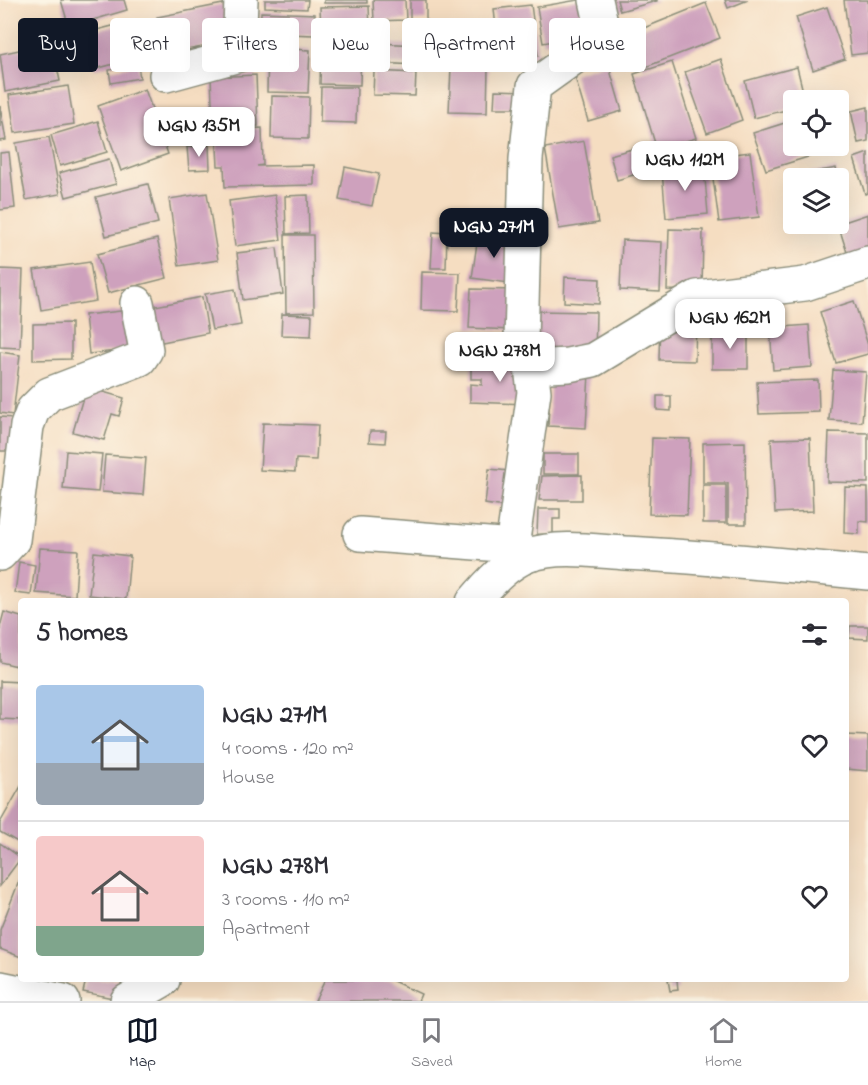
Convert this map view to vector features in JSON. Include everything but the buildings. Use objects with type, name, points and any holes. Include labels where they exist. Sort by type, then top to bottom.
[{"type":"street","points":[[165,75],[239,55],[241,0]]},
{"type":"street","points":[[476,598],[492,579],[522,551],[534,392],[531,367],[521,341],[522,233],[526,159],[534,86],[604,36],[596,0]]},
{"type":"street","points":[[531,367],[568,365],[594,360],[697,297],[805,284],[868,263]]},
{"type":"street","points":[[0,554],[14,540],[27,426],[33,410],[49,394],[140,359],[146,350],[137,303]]},
{"type":"street","points":[[360,534],[522,551],[583,550],[868,573]]},
{"type":"street","points":[[127,1001],[160,982]]},
{"type":"street","points":[[0,988],[63,1001]]}]
